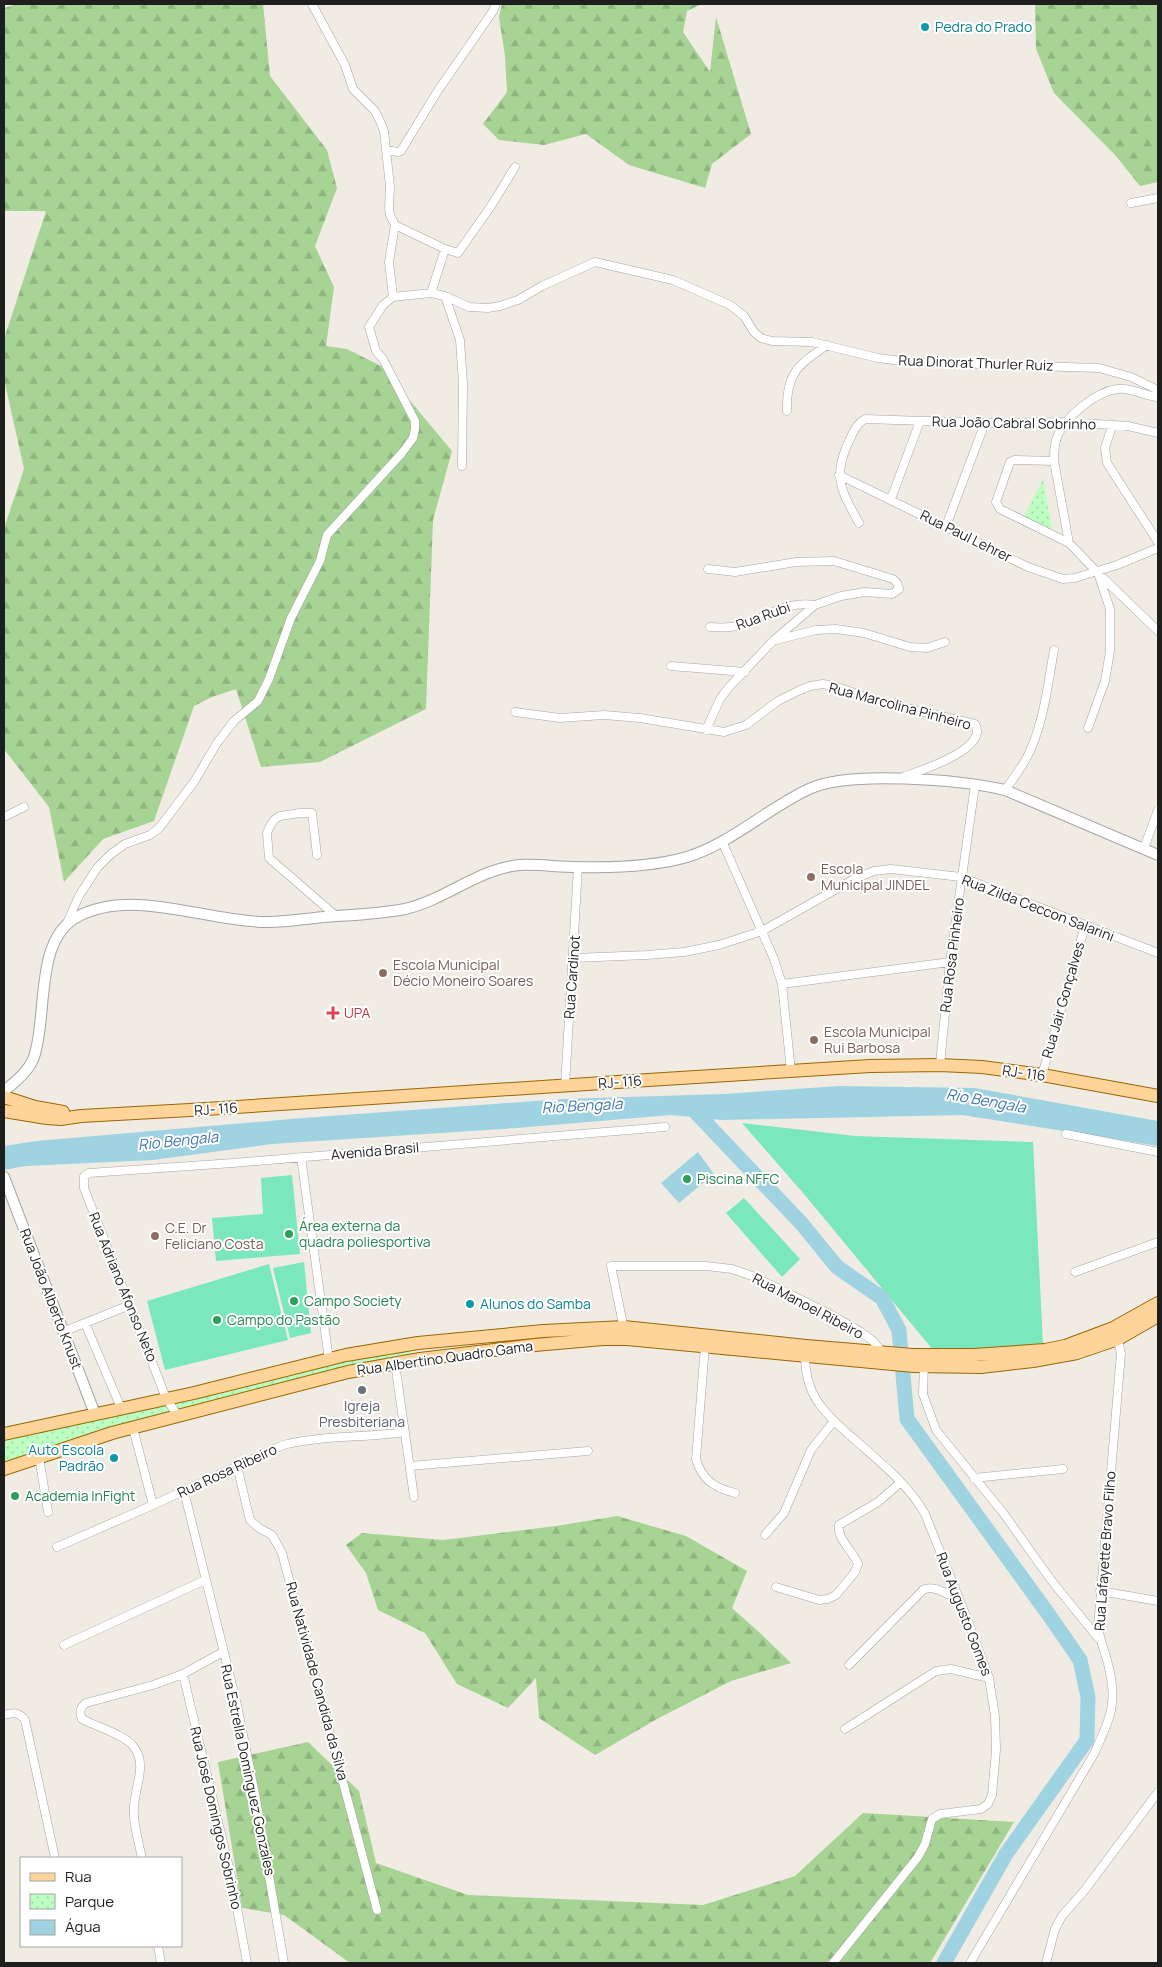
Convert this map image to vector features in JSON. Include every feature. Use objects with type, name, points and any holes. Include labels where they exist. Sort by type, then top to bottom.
[{"type":"main road","name":"RJ- 116","points":[[6,1101],[81,1116],[870,1066],[940,1065],[1042,1075],[1158,1096]]},
{"type":"main road","points":[[1116,1334],[1158,1303]]},
{"type":"main road","points":[[1116,1334],[1158,1316]]},
{"type":"main road","name":"Rua Albertino Quadro Gama","points":[[4,1434],[372,1350],[418,1343],[543,1331],[625,1333],[981,1367],[1033,1361],[1077,1353],[1116,1334]]},
{"type":"main road","name":"Rua Albertino Quadro Gama","points":[[4,1469],[73,1445],[178,1416],[324,1378],[420,1359],[603,1339],[625,1333],[705,1346],[805,1350]]},
{"type":"main road","points":[[418,1343],[420,1359]]},
{"type":"street","points":[[312,4],[345,65],[353,89],[375,111],[384,131],[390,186],[389,208],[395,225],[389,262],[393,297]]},
{"type":"street","points":[[386,150],[401,151],[437,92],[496,4]]},
{"type":"street","points":[[395,225],[445,249],[458,253],[491,206],[515,166]]},
{"type":"street","points":[[1131,203],[1158,198]]},
{"type":"street","points":[[432,293],[445,249]]},
{"type":"street","name":"Rua Dinorat Thurler Ruiz","points":[[445,296],[460,304],[479,308],[494,307],[510,303],[595,262],[673,280],[730,305],[744,316],[754,332],[761,338],[772,341],[812,342],[878,358],[908,362],[1099,368],[1130,377],[1158,390]]},
{"type":"street","points":[[6,1101],[33,1059],[40,1028],[48,962],[55,941],[67,923],[79,896],[97,868],[111,854],[125,844],[150,835],[159,828],[194,782],[217,743],[234,721],[258,701],[291,618],[320,561],[328,536],[402,453],[413,438],[415,421],[387,367],[376,351],[370,327],[383,305],[393,297],[432,293],[445,296],[460,340],[463,384],[462,466]]},
{"type":"street","points":[[787,411],[789,390],[796,370],[802,363],[827,345]]},
{"type":"street","points":[[1069,543],[1054,461],[1054,448],[1058,435],[1078,409],[1107,392],[1127,389],[1158,397]]},
{"type":"street","name":"Rua João Cabral Sobrinho","points":[[839,475],[840,462],[857,425],[869,418],[985,423],[1067,422],[1128,426],[1158,433]]},
{"type":"street","points":[[891,500],[920,421]]},
{"type":"street","points":[[946,526],[985,423]]},
{"type":"street","points":[[1112,426],[1105,448],[1108,463],[1158,542]]},
{"type":"street","points":[[1054,461],[1014,460],[1010,462],[996,502],[1000,509],[1069,543],[1158,631]]},
{"type":"street","points":[[839,475],[847,502],[859,523]]},
{"type":"street","name":"Rua Paul Lehrer","points":[[839,475],[1028,567],[1063,579],[1097,572]]},
{"type":"street","points":[[1097,572],[1158,548]]},
{"type":"street","points":[[706,730],[720,699],[774,640],[815,606],[841,596],[865,592],[895,593],[899,589],[895,580],[889,577],[834,561],[796,562],[735,572],[708,569]]},
{"type":"street","points":[[1088,728],[1105,681],[1110,651],[1110,609],[1097,572]]},
{"type":"street","name":"Rua Rubi","points":[[710,627],[724,628],[744,625],[795,604],[815,606]]},
{"type":"street","points":[[774,640],[816,630],[836,629],[864,633],[910,647],[927,648],[945,642]]},
{"type":"street","points":[[1005,790],[1021,768],[1030,751],[1040,724],[1054,650]]},
{"type":"street","points":[[671,666],[744,672]]},
{"type":"street","name":"Rua Marcolina Pinheiro","points":[[514,712],[560,718],[604,716],[640,718],[724,732],[746,725],[778,701],[810,686],[822,684],[837,687],[881,702],[975,724],[978,731],[977,735],[969,746],[955,756],[898,779]]},
{"type":"street","points":[[67,923],[80,915],[99,908],[130,905],[168,908],[235,920],[266,922],[336,916],[407,908],[436,898],[495,870],[520,865],[578,867],[636,866],[663,863],[691,856],[722,841],[809,788],[858,779],[898,779],[975,785],[1005,790],[1158,854]]},
{"type":"street","name":"Rua Rosa Pinheiro","points":[[940,1065],[950,962],[975,785]]},
{"type":"street","points":[[4,817],[24,807]]},
{"type":"street","points":[[1144,848],[1158,810]]},
{"type":"street","points":[[317,855],[312,813],[280,816],[270,826],[267,838],[269,858],[336,916]]},
{"type":"street","points":[[722,841],[762,931],[782,984],[791,1072]]},
{"type":"street","name":"Rua Cardinot","points":[[565,1086],[578,867]]},
{"type":"street","name":"Rua Zilda Ceccon Salarini","points":[[574,958],[684,952],[719,945],[762,931],[830,892],[874,871],[891,869],[962,877],[1158,953]]},
{"type":"street","name":"Rua Jair Gonçalves","points":[[1042,1075],[1085,926]]},
{"type":"street","points":[[782,984],[950,962]]},
{"type":"street","name":"Avenida Brasil","points":[[84,1176],[89,1173],[666,1127]]},
{"type":"street","points":[[1066,1134],[1158,1152]]},
{"type":"street","points":[[301,1157],[329,1360]]},
{"type":"street","name":"Rua Adriano Afonso Neto","points":[[84,1176],[84,1188],[166,1398],[178,1416]]},
{"type":"street","name":"Rua João Alberto Knust","points":[[5,1182],[65,1331],[95,1414]]},
{"type":"street","points":[[1074,1272],[1158,1242]]},
{"type":"street","name":"Rua Manoel Ribeiro","points":[[625,1333],[611,1266],[706,1266],[732,1269],[755,1277],[828,1313],[861,1332],[891,1358]]},
{"type":"street","points":[[65,1331],[130,1305]]},
{"type":"street","points":[[85,1322],[121,1408]]},
{"type":"street","name":"Rua Lafayette Bravo Filho","points":[[970,1963],[1094,1754],[1108,1725],[1113,1707],[1113,1688],[1109,1666],[1100,1640],[1098,1627],[1121,1353],[1116,1334]]},
{"type":"street","points":[[705,1346],[696,1459],[698,1468],[717,1488],[735,1493]]},
{"type":"street","name":"Rua Augusto Gomes","points":[[805,1350],[809,1384],[816,1399],[834,1421],[901,1482],[916,1498],[925,1514],[989,1678],[995,1716],[996,1750],[992,1795],[988,1804],[981,1809],[940,1814],[932,1819],[925,1844],[918,1857],[833,1963]]},
{"type":"street","points":[[919,1360],[923,1394],[936,1430],[1004,1514],[1051,1580],[1100,1640]]},
{"type":"street","points":[[395,1363],[414,1497]]},
{"type":"street","points":[[765,1535],[784,1513],[811,1450],[834,1421]]},
{"type":"street","points":[[133,1428],[153,1505]]},
{"type":"street","name":"Rua Rosa Ribeiro","points":[[57,1547],[283,1445],[305,1440],[368,1437],[406,1432]]},
{"type":"street","points":[[410,1466],[588,1451]]},
{"type":"street","points":[[39,1457],[48,1512]]},
{"type":"street","name":"Rua Natividade Candida da Silva","points":[[237,1466],[250,1520],[259,1528],[272,1535],[282,1553],[377,1910]]},
{"type":"street","points":[[974,1478],[1063,1469]]},
{"type":"street","points":[[776,1587],[820,1600],[828,1599],[836,1594],[855,1572],[858,1564],[856,1557],[839,1532],[839,1525],[878,1502],[901,1482]]},
{"type":"street","name":"Rua Estrella Dominguez Gonzales","points":[[184,1491],[237,1705],[256,1794],[284,1963]]},
{"type":"street","points":[[64,1646],[205,1580]]},
{"type":"street","points":[[849,1665],[922,1590],[928,1587],[934,1588],[959,1600]]},
{"type":"street","points":[[1100,1591],[1158,1601]]},
{"type":"street","points":[[142,1857],[134,1816],[134,1797],[141,1768],[140,1757],[133,1744],[82,1719],[81,1706],[86,1703],[154,1685],[183,1674],[223,1652]]},
{"type":"street","points":[[846,1729],[936,1671],[951,1669],[989,1678]]},
{"type":"street","name":"Rua José Domingos Sobrinho","points":[[183,1674],[230,1870],[247,1963]]},
{"type":"street","points":[[4,1715],[21,1714],[25,1720],[55,1857]]},
{"type":"street","points":[[1046,1963],[1055,1929],[1062,1916],[1090,1884],[1158,1792]]},
{"type":"street","points":[[158,1947],[162,1963]]},
{"type":"green space","points":[[17,4],[263,4],[270,76],[327,150],[337,188],[315,246],[334,287],[326,346],[347,349],[381,366],[452,451],[433,520],[426,709],[320,762],[261,767],[236,689],[212,697],[194,706],[154,821],[103,839],[64,882],[49,807],[4,749],[4,528],[24,469],[4,379],[4,339],[46,211],[4,211],[4,8]]},
{"type":"green space","points":[[502,4],[702,4],[687,11],[683,32],[710,72],[716,17],[751,134],[712,164],[705,188],[629,165],[586,134],[544,145],[499,140],[483,124],[507,92],[505,56],[499,17]]},
{"type":"green space","points":[[1035,4],[1158,4],[1158,182],[1140,186],[1116,156],[1054,93],[1036,49]]},
{"type":"green space","points":[[1043,479],[1052,529],[1024,517]]},
{"type":"green space","points":[[742,1123],[855,1136],[1033,1142],[1043,1345],[933,1350],[804,1194]]},
{"type":"green space","points":[[292,1175],[300,1254],[216,1261],[212,1218],[263,1214],[261,1178]]},
{"type":"green space","points":[[744,1198],[800,1259],[782,1277],[726,1213]]},
{"type":"green space","name":"Campo Society","points":[[304,1262],[311,1333],[290,1338],[273,1268]]},
{"type":"green space","name":"Campo do Pastão","points":[[269,1264],[288,1340],[165,1370],[147,1301]]},
{"type":"green space","points":[[411,1345],[411,1358],[4,1465],[4,1437]]},
{"type":"green space","points":[[617,1516],[686,1536],[747,1571],[732,1608],[791,1663],[731,1681],[657,1719],[595,1755],[539,1718],[536,1678],[508,1708],[457,1684],[425,1633],[378,1610],[366,1573],[346,1545],[362,1533],[443,1540],[556,1526]]},
{"type":"green space","points":[[308,1742],[359,1791],[376,1863],[468,1895],[703,1905],[795,1876],[863,1813],[1014,1822],[930,1963],[350,1963],[284,1915],[242,1908],[218,1762]]},
{"type":"water","name":"Rio Bengala","points":[[839,1086],[975,1088],[1158,1121],[1158,1146],[962,1115],[721,1120],[671,1115],[517,1128],[272,1144],[153,1160],[26,1166],[4,1170],[4,1146],[36,1141],[303,1118],[562,1099],[724,1094]]},
{"type":"water","name":"Piscina NFFC","points":[[698,1152],[714,1174],[679,1203],[661,1183]]},
{"type":"waterway","points":[[687,1103],[802,1224],[837,1267],[882,1298],[899,1330],[907,1419],[1080,1660],[1088,1697],[1087,1740],[1006,1854],[944,1963]]},
{"type":"place","name":"Pedra do Prado","points":[[925,27]]},
{"type":"place","name":"Escola Municipal JINDEL","points":[[811,877]]},
{"type":"place","name":"Escola Municipal Décio Moneiro Soares","points":[[383,973]]},
{"type":"place","name":"UPA","points":[[333,1013]]},
{"type":"place","name":"Escola Municipal Rui Barbosa","points":[[814,1040]]},
{"type":"place","name":"Piscina NFFC","points":[[687,1179]]},
{"type":"place","name":"Área externa da quadra poliesportiva","points":[[289,1234]]},
{"type":"place","name":"C.E. Dr Feliciano Costa","points":[[155,1236]]},
{"type":"place","name":"Campo Society","points":[[294,1301]]},
{"type":"place","name":"Alunos do Samba","points":[[470,1304]]},
{"type":"place","name":"Campo do Pastão","points":[[217,1320]]},
{"type":"place","name":"Igreja Presbiteriana","points":[[362,1390]]},
{"type":"place","name":"Auto Escola Padrão","points":[[114,1458]]},
{"type":"place","name":"Academia InFight","points":[[15,1496]]}]
